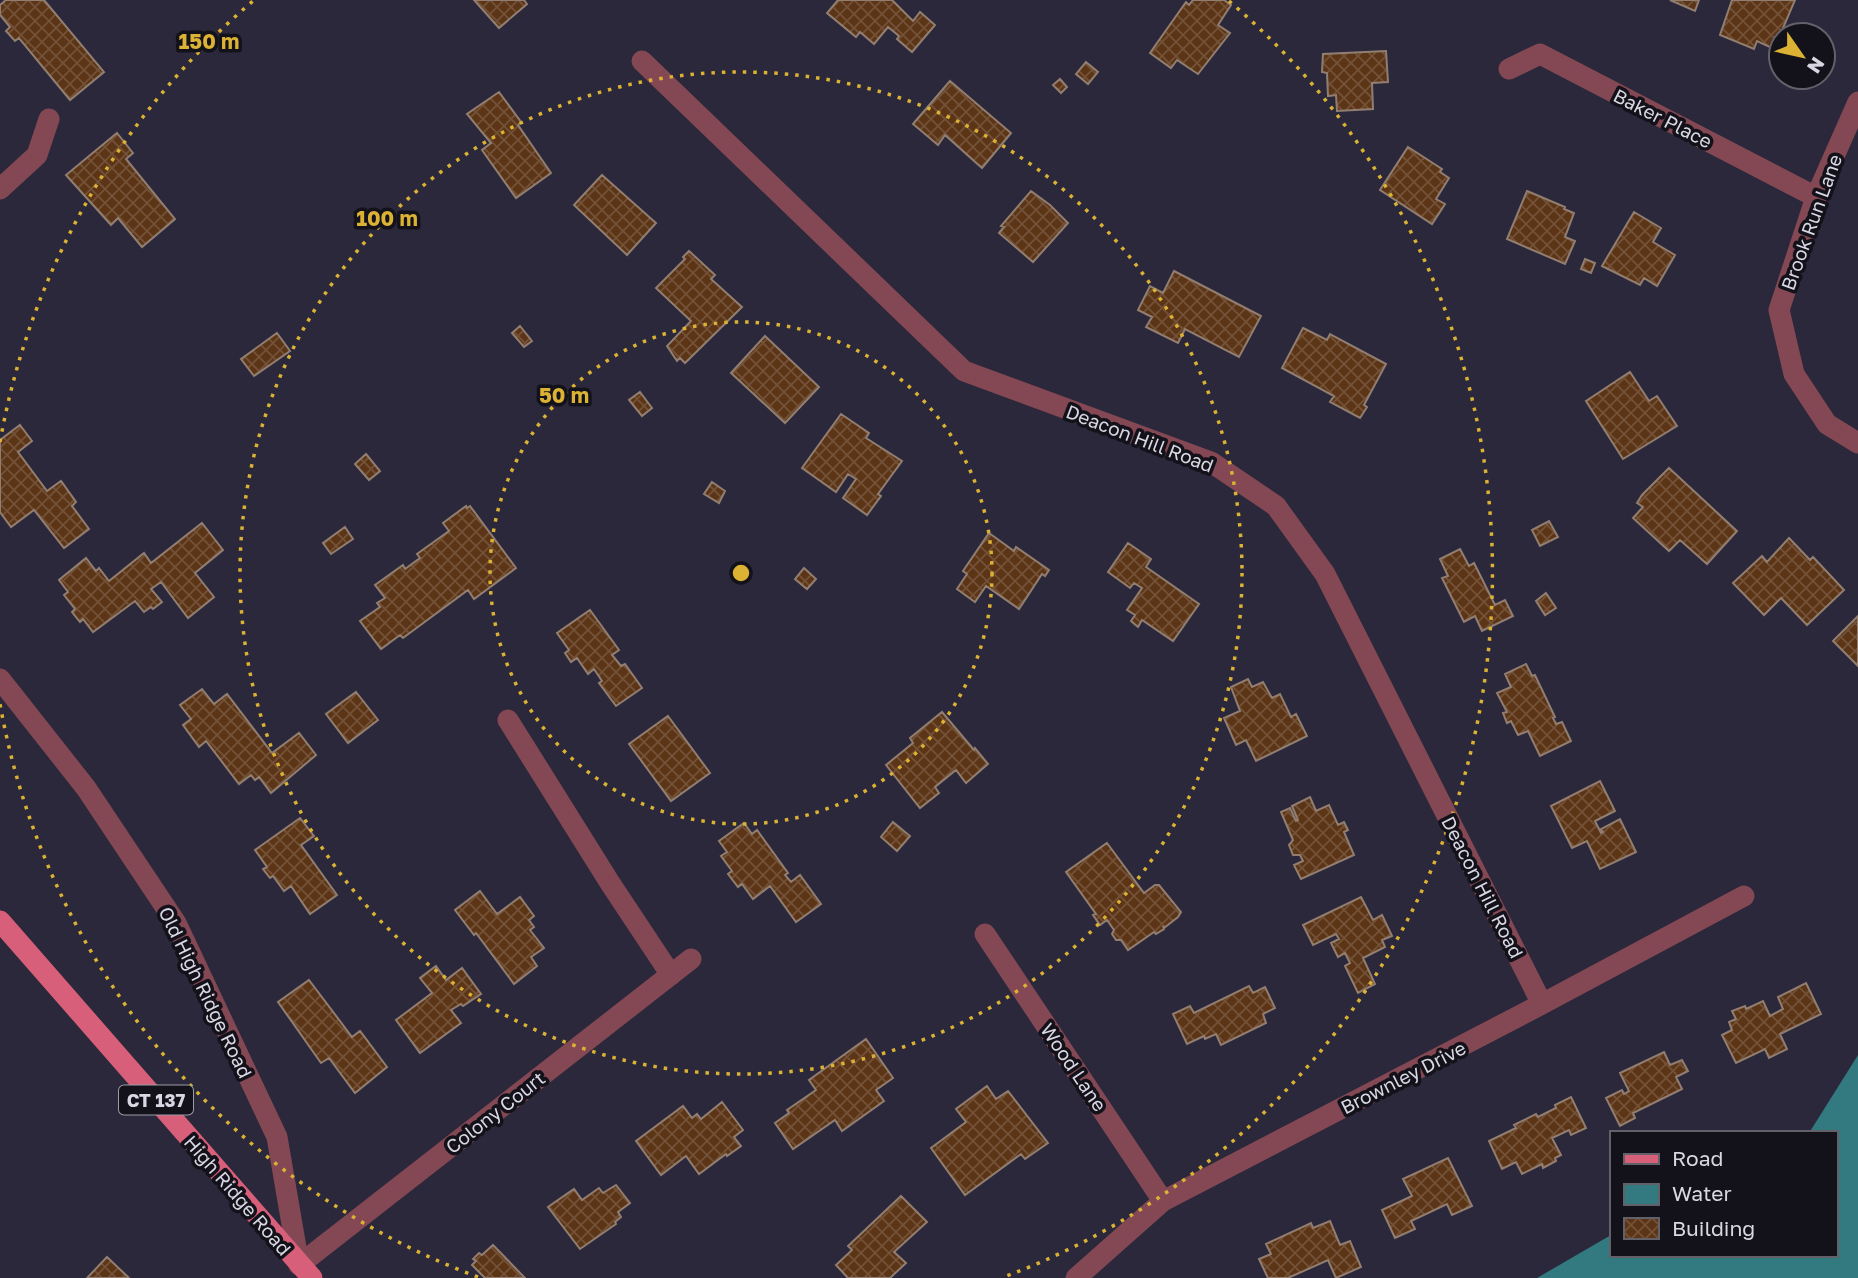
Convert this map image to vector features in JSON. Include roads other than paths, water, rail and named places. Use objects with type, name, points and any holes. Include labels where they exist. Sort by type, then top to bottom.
[{"type":"main road","name":"High Ridge Road","points":[[0,921],[306,1272]]},
{"type":"street","name":"Baker Place","points":[[1509,69],[1540,54],[1816,197]]},
{"type":"street","name":"Deacon Hill Road","points":[[642,61],[964,371],[1211,462],[1276,506],[1325,574],[1542,1004]]},
{"type":"street","name":"Brook Run Lane","points":[[1858,102],[1816,197],[1779,310],[1794,374],[1827,424],[1858,443]]},
{"type":"street","points":[[0,189],[37,155],[49,118]]},
{"type":"street","name":"Old High Ridge Road","points":[[0,679],[86,788],[176,923],[277,1137],[306,1272]]},
{"type":"street","points":[[508,720],[671,975]]},
{"type":"street","name":"Brownley Drive","points":[[1076,1278],[1163,1201],[1744,897]]},
{"type":"street","name":"Wood Lane","points":[[985,934],[1163,1201]]},
{"type":"street","name":"Colony Court","points":[[306,1272],[691,960]]},
{"type":"water","points":[[1858,1055],[1858,1278],[1537,1278],[1610,1236],[1610,1257],[1837,1257],[1837,1131],[1810,1131]]}]
